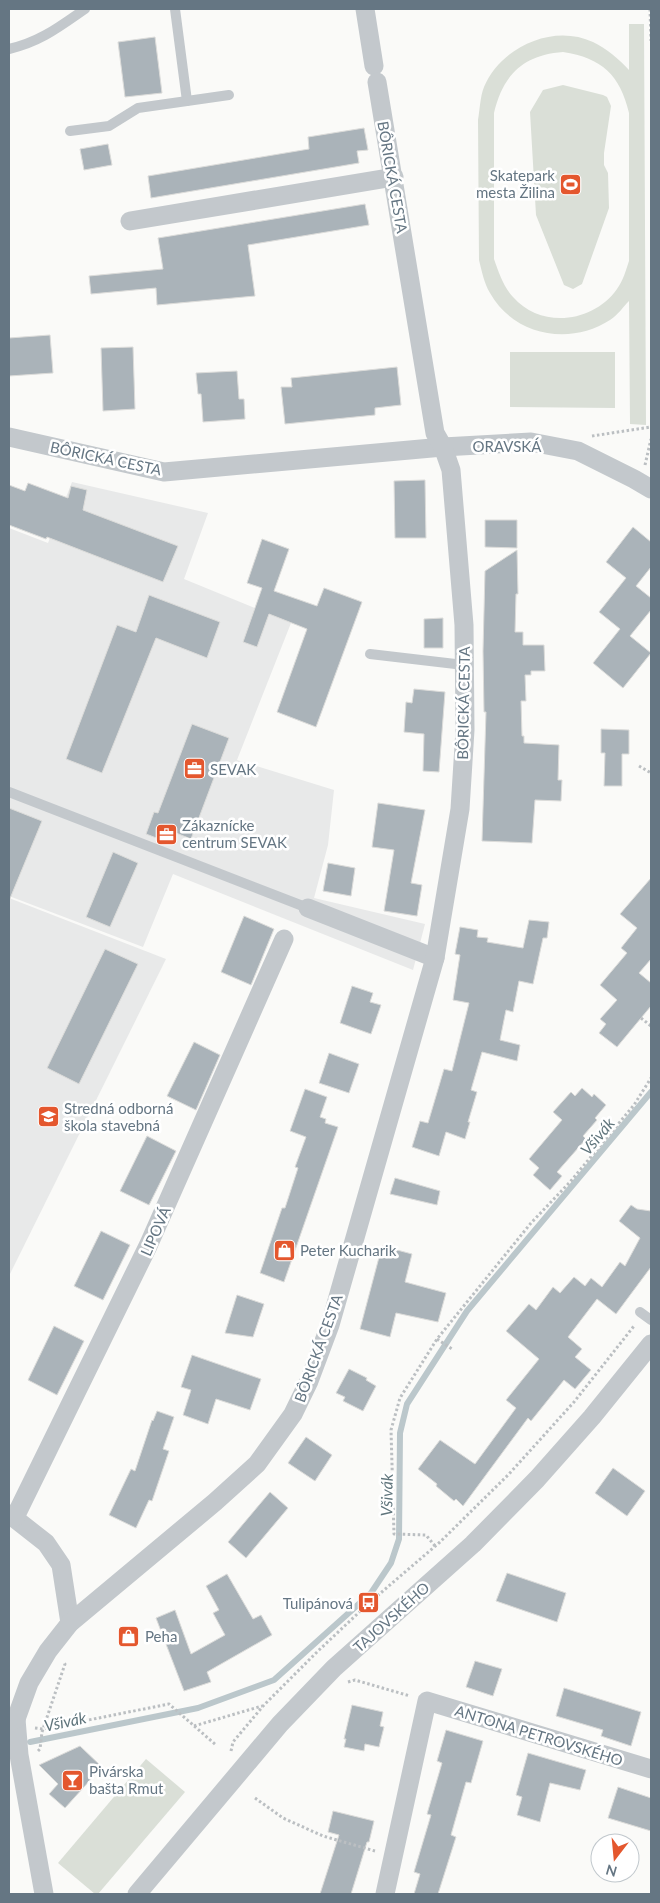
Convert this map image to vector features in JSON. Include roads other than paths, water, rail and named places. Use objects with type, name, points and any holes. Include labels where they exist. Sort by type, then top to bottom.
[{"type":"street","name":"BÔRICKÁ CESTA","points":[[14,1726],[29,1684],[48,1651],[70,1623],[257,1464],[293,1414],[309,1380],[330,1325],[435,958],[460,809],[465,730],[464,625],[451,470],[443,447],[435,432],[365,9]]},
{"type":"street","points":[[130,221],[394,177]]},
{"type":"street","name":"BÔRICKÁ CESTA","points":[[9,437],[164,472],[443,447]]},
{"type":"street","name":"ORAVSKÁ","points":[[443,447],[531,442],[578,451],[651,489]]},
{"type":"street","points":[[308,908],[435,958]]},
{"type":"street","name":"LIPOVÁ","points":[[12,1515],[148,1246],[284,939]]},
{"type":"street","name":"TAJOVSKÉHO","points":[[137,1894],[280,1724],[334,1668],[473,1544],[537,1479],[650,1349]]},
{"type":"street","points":[[12,1515],[46,1543],[61,1565],[70,1623]]},
{"type":"street","name":"ANTONA PETROVSKÉHO","points":[[385,1894],[427,1701],[651,1769]]},
{"type":"street","points":[[14,1726],[44,1894]]},
{"type":"lane","points":[[9,49],[28,45],[85,9]]},
{"type":"lane","points":[[175,9],[187,101]]},
{"type":"lane","points":[[70,131],[110,126],[138,108],[229,95]]},
{"type":"lane","points":[[370,654],[464,665]]},
{"type":"lane","points":[[9,792],[308,908]]},
{"type":"waterway","name":"Všivák","points":[[30,1742],[198,1708],[274,1680],[371,1593],[391,1563],[399,1539],[400,1433],[407,1404],[467,1311],[651,1092]]},
{"type":"place","name":"Skatepark mesta Žilina","points":[[571,184]]},
{"type":"place","name":"SEVAK","points":[[194,769]]},
{"type":"place","name":"Zákaznícke centrum SEVAK","points":[[166,834]]},
{"type":"place","name":"Stredná odborná škola stavebná","points":[[48,1117]]},
{"type":"place","name":"Peter Kucharik","points":[[284,1250]]},
{"type":"place","name":"Tulipánová","points":[[369,1603]]},
{"type":"place","name":"Peha","points":[[129,1636]]},
{"type":"place","name":"Pivárska bašta Rmut","points":[[73,1780]]}]
